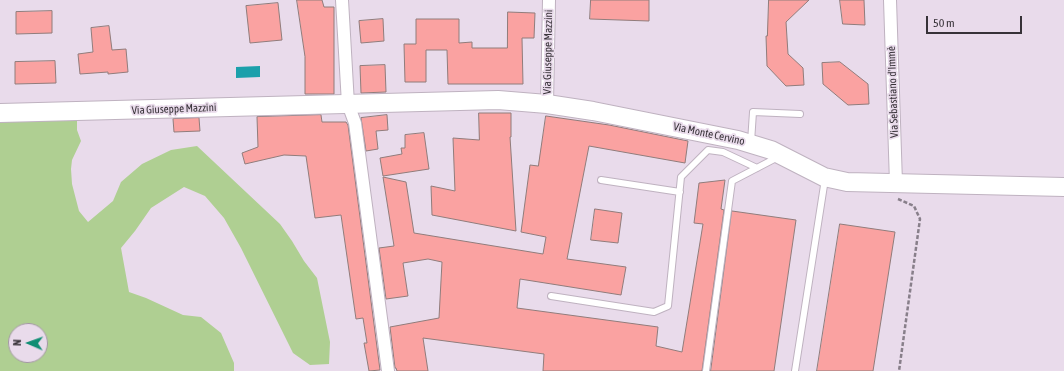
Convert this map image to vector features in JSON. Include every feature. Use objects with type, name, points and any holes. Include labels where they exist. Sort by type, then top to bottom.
[{"type":"street","points":[[342,0],[348,104],[355,123],[388,371]]},
{"type":"street","name":"Via Giuseppe Mazzini","points":[[547,104],[549,0]]},
{"type":"street","name":"Via Sebastiano d'Immè","points":[[890,0],[896,183]]},
{"type":"street","name":"Via Monte Cervino","points":[[348,104],[498,100],[547,104],[592,111],[751,143],[825,178],[847,182],[1064,187]]},
{"type":"street","name":"Via Giuseppe Mazzini","points":[[0,113],[348,104]]},
{"type":"lane","points":[[751,143],[752,112],[800,114]]},
{"type":"lane","points":[[551,296],[654,312],[668,306],[681,177],[708,150],[723,152],[757,168]]},
{"type":"lane","points":[[706,371],[732,181],[781,156]]},
{"type":"lane","points":[[795,371],[825,178]]},
{"type":"lane","points":[[601,180],[680,192]]},
{"type":"path","points":[[896,183],[898,198],[914,206],[920,219],[899,371]]},
{"type":"green space","points":[[77,111],[77,130],[81,141],[72,160],[72,184],[79,211],[88,222],[113,201],[121,182],[142,164],[171,150],[197,146],[280,224],[292,241],[304,261],[317,278],[330,342],[329,364],[310,365],[293,353],[241,248],[224,218],[205,196],[184,187],[151,208],[121,248],[129,292],[183,315],[201,317],[221,333],[234,363],[234,371],[0,371],[0,113]]},
{"type":"water","points":[[260,66],[260,77],[236,78],[236,67]]},
{"type":"building","points":[[297,0],[322,0],[324,7],[334,7],[334,94],[305,94],[305,57]]},
{"type":"building","points":[[591,0],[649,0],[649,21],[590,19]]},
{"type":"building","points":[[769,0],[809,0],[786,22],[788,54],[803,68],[804,85],[786,86],[767,66],[766,36]]},
{"type":"building","points":[[840,0],[864,0],[865,25],[843,24]]},
{"type":"building","points":[[278,3],[282,40],[250,43],[246,6]]},
{"type":"building","points":[[52,11],[52,33],[16,34],[16,12]]},
{"type":"building","points":[[508,12],[535,13],[534,38],[522,38],[523,84],[448,84],[447,50],[426,50],[426,82],[405,82],[404,44],[416,44],[416,19],[459,19],[459,43],[472,42],[472,48],[507,48]]},
{"type":"building","points":[[383,19],[384,41],[361,43],[359,21]]},
{"type":"building","points":[[109,26],[112,50],[126,49],[128,72],[80,74],[78,54],[93,52],[91,28]]},
{"type":"building","points":[[55,61],[56,83],[15,84],[15,62]]},
{"type":"building","points":[[840,62],[868,84],[869,104],[848,105],[823,84],[822,63]]},
{"type":"building","points":[[385,65],[386,92],[361,93],[360,66]]},
{"type":"building","points":[[479,113],[511,113],[510,137],[516,231],[432,215],[431,186],[455,191],[453,138],[479,140]]},
{"type":"building","points":[[321,115],[322,122],[346,122],[348,125],[380,370],[369,371],[364,343],[367,343],[363,318],[356,319],[341,215],[315,218],[306,156],[284,155],[245,164],[242,153],[258,147],[257,117]]},
{"type":"building","points":[[387,115],[388,130],[376,131],[378,149],[366,151],[361,118]]},
{"type":"building","points":[[546,116],[609,125],[688,141],[685,163],[589,146],[567,259],[626,267],[621,295],[520,279],[517,308],[658,327],[656,346],[682,352],[703,224],[694,223],[699,183],[725,180],[721,209],[724,210],[702,371],[543,371],[544,354],[423,338],[428,371],[397,371],[395,368],[390,327],[439,318],[442,262],[428,259],[403,263],[408,296],[386,299],[379,248],[394,246],[383,177],[406,182],[414,233],[543,254],[546,237],[521,232],[530,165],[538,166]]},
{"type":"building","points":[[199,118],[200,131],[174,132],[173,119]]},
{"type":"building","points":[[424,133],[429,169],[383,176],[380,158],[402,154],[401,148],[405,148],[405,135]]},
{"type":"building","points":[[595,209],[622,213],[618,243],[591,240]]},
{"type":"building","points":[[732,211],[796,220],[774,371],[711,371]]},
{"type":"building","points":[[840,224],[895,232],[873,371],[817,371]]}]
